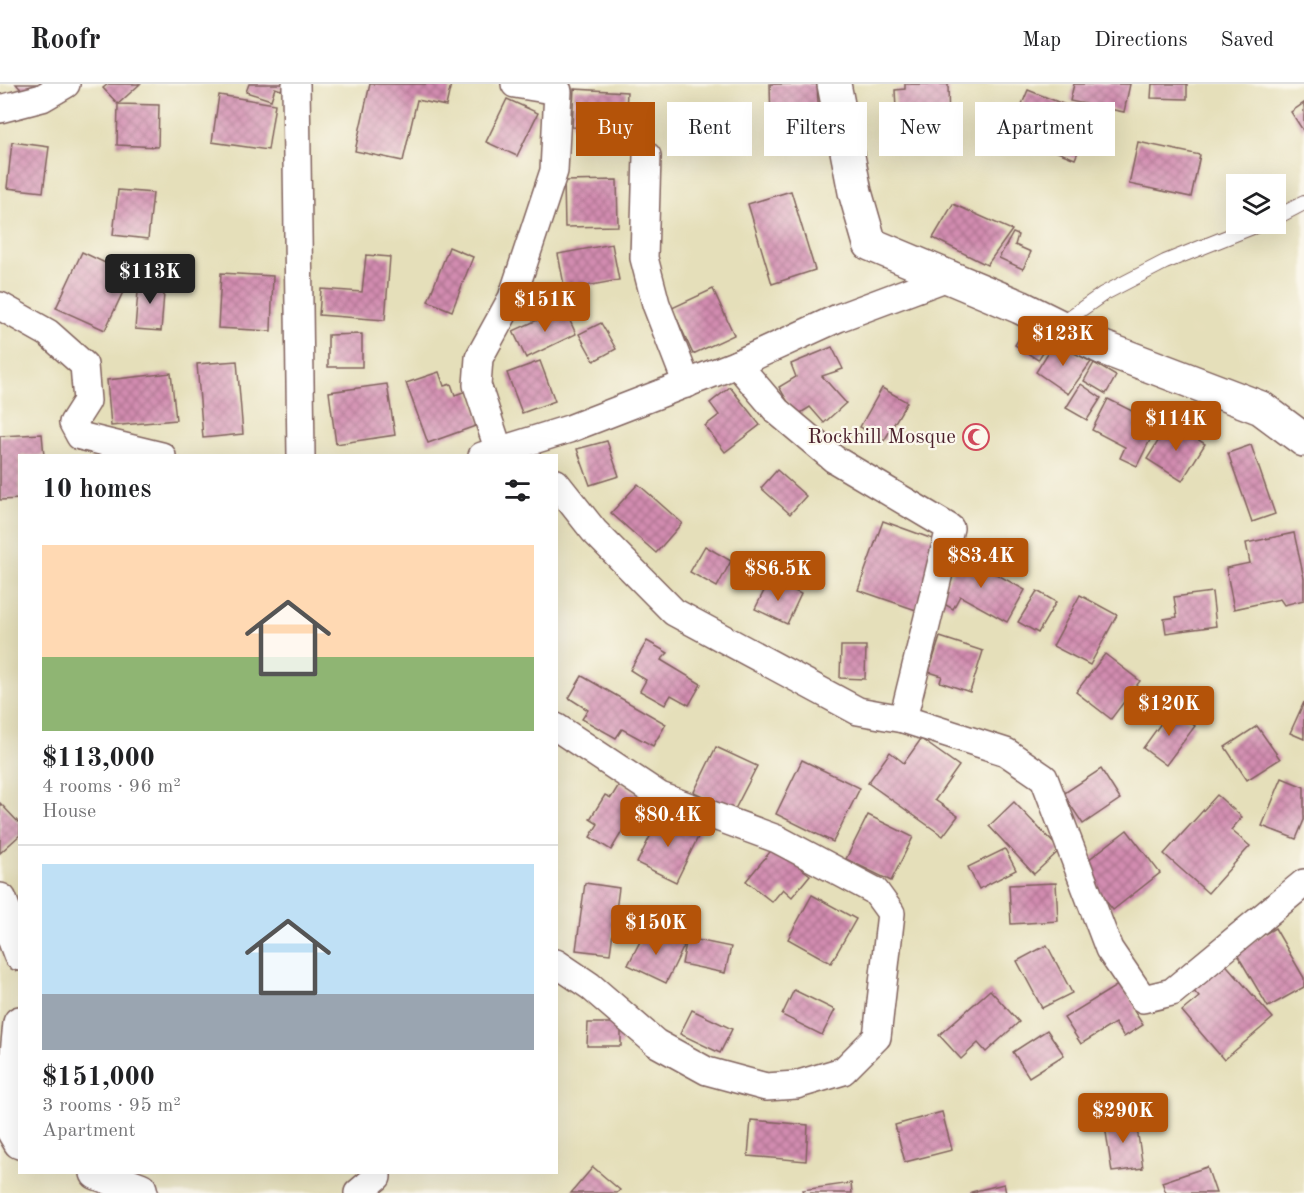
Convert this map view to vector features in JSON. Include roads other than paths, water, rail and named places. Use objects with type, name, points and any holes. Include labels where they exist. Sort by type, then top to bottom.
[{"type":"main road","points":[[834,84],[855,192],[870,244],[945,278],[974,287],[1059,325],[1101,347],[1261,408],[1304,440]]},
{"type":"main road","points":[[0,900],[18,949]]},
{"type":"main road","points":[[18,1043],[10,1125],[18,1139]]},
{"type":"main road","points":[[100,1174],[140,1189],[141,1193]]},
{"type":"street","points":[[0,109],[42,98],[66,84]]},
{"type":"street","points":[[296,84],[302,454]]},
{"type":"street","points":[[515,84],[558,91],[554,171],[512,298],[479,358],[477,385],[491,453],[530,449],[568,429],[737,364],[838,318],[945,278]]},
{"type":"street","points":[[647,156],[644,258],[656,303],[687,384]]},
{"type":"street","points":[[0,306],[48,333],[84,365],[87,401],[72,423],[80,436],[154,454]]},
{"type":"street","points":[[737,364],[777,411],[834,459],[950,528],[903,719]]},
{"type":"street","points":[[558,486],[594,531],[674,612],[858,711],[903,719],[1006,753],[1044,778],[1109,950],[1143,999],[1172,992],[1304,883]]},
{"type":"street","points":[[558,728],[660,796],[777,839],[875,891],[891,913],[877,1037],[843,1071],[796,1085],[766,1087],[707,1071],[656,1043],[590,986],[558,964]]},
{"type":"street","points":[[358,1193],[378,1178],[377,1174]]},
{"type":"lane","points":[[1286,212],[1304,203]]},
{"type":"lane","points":[[1059,325],[1103,294],[1165,262],[1235,234]]},
{"type":"place","name":"Rockhill Mosque","points":[[976,437]]}]
